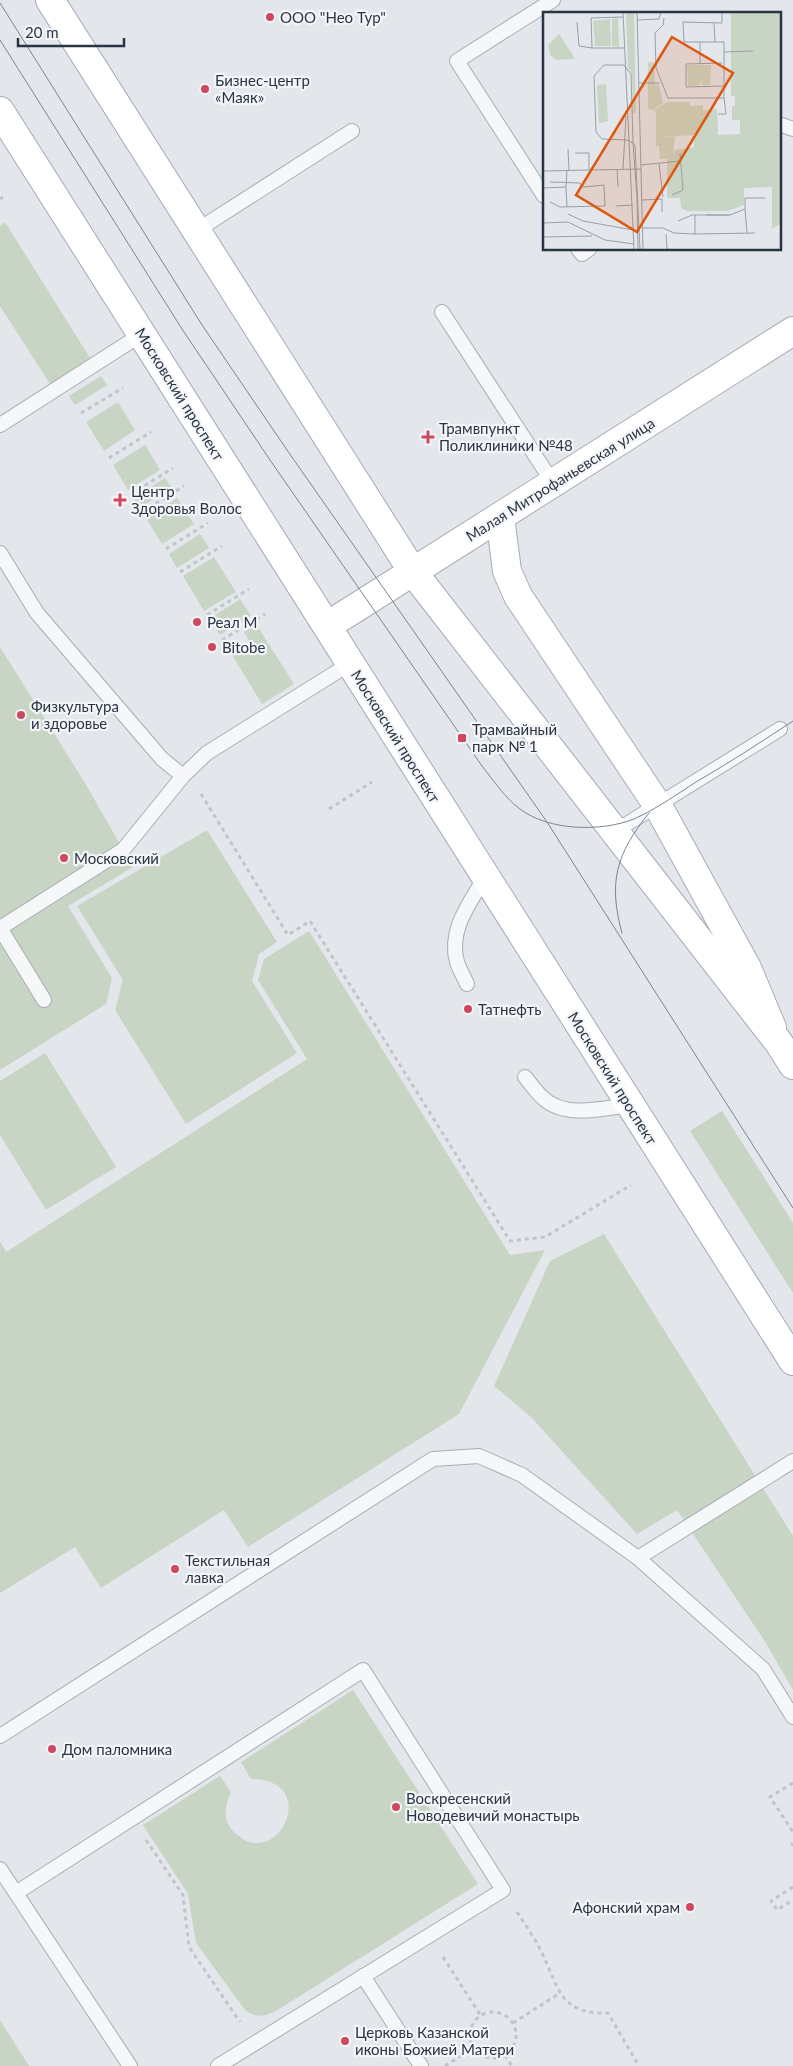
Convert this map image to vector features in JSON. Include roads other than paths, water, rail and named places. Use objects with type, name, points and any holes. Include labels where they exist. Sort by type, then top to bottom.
[{"type":"main road","points":[[50,0],[413,572],[786,1054]]},
{"type":"main road","name":"Московский проспект","points":[[0,111],[793,1361]]},
{"type":"main road","name":"Малая Митрофаньевская улица","points":[[327,626],[793,331]]},
{"type":"main road","points":[[500,517],[507,571],[518,596],[657,806],[747,968],[786,1054]]},
{"type":"lane","points":[[543,194],[457,61],[553,0]]},
{"type":"lane","points":[[780,124],[793,129]]},
{"type":"lane","points":[[196,230],[352,131]]},
{"type":"lane","points":[[442,312],[553,483]]},
{"type":"lane","points":[[0,425],[142,334]]},
{"type":"lane","points":[[0,552],[37,613],[162,759],[183,776]]},
{"type":"lane","points":[[44,1000],[0,928],[123,850],[183,776],[207,753],[351,663]]},
{"type":"lane","points":[[614,832],[780,729]]},
{"type":"lane","points":[[467,984],[457,962],[455,947],[460,919],[485,877]]},
{"type":"lane","points":[[525,1077],[543,1099],[558,1108],[581,1111],[630,1105]]},
{"type":"lane","points":[[0,1736],[433,1459],[479,1456],[522,1475],[638,1558],[763,1669],[793,1716]]},
{"type":"lane","points":[[638,1558],[793,1461]]},
{"type":"lane","points":[[16,1893],[364,1670],[503,1890],[218,2066]]},
{"type":"lane","points":[[0,1869],[130,2066]]},
{"type":"lane","points":[[364,1976],[421,2066]]},
{"type":"tram line","points":[[0,3],[202,325],[547,822],[793,1208]]},
{"type":"tram line","points":[[0,40],[182,329],[270,460],[482,766],[509,800],[520,809],[545,822],[576,827],[606,826],[621,823],[634,819],[658,806],[793,721]]},
{"type":"tram line","points":[[622,933],[616,899],[618,869],[629,842],[649,813]]},
{"type":"place","name":"ООО \"Нео Тур\"","points":[[270,17]]},
{"type":"place","name":"Бизнес-центр «Маяк»","points":[[205,89]]},
{"type":"place","name":"Трамвпункт Поликлиники №48","points":[[428,437]]},
{"type":"place","name":"Центр Здоровья Волос","points":[[120,500]]},
{"type":"place","name":"Реал М","points":[[197,622]]},
{"type":"place","name":"Bitobe","points":[[212,647]]},
{"type":"place","name":"Физкультура и здоровье","points":[[21,715]]},
{"type":"place","name":"Трамвайный парк № 1","points":[[462,738]]},
{"type":"place","name":"Московский","points":[[64,858]]},
{"type":"place","name":"Татнефть","points":[[468,1009]]},
{"type":"place","name":"Текстильная лавка","points":[[175,1569]]},
{"type":"place","name":"Дом паломника","points":[[52,1749]]},
{"type":"place","name":"Воскресенский Новодевичий монастырь","points":[[396,1807]]},
{"type":"place","name":"Афонский храм","points":[[690,1907]]},
{"type":"place","name":"Церковь Казанской иконы Божией Матери","points":[[345,2041]]}]
